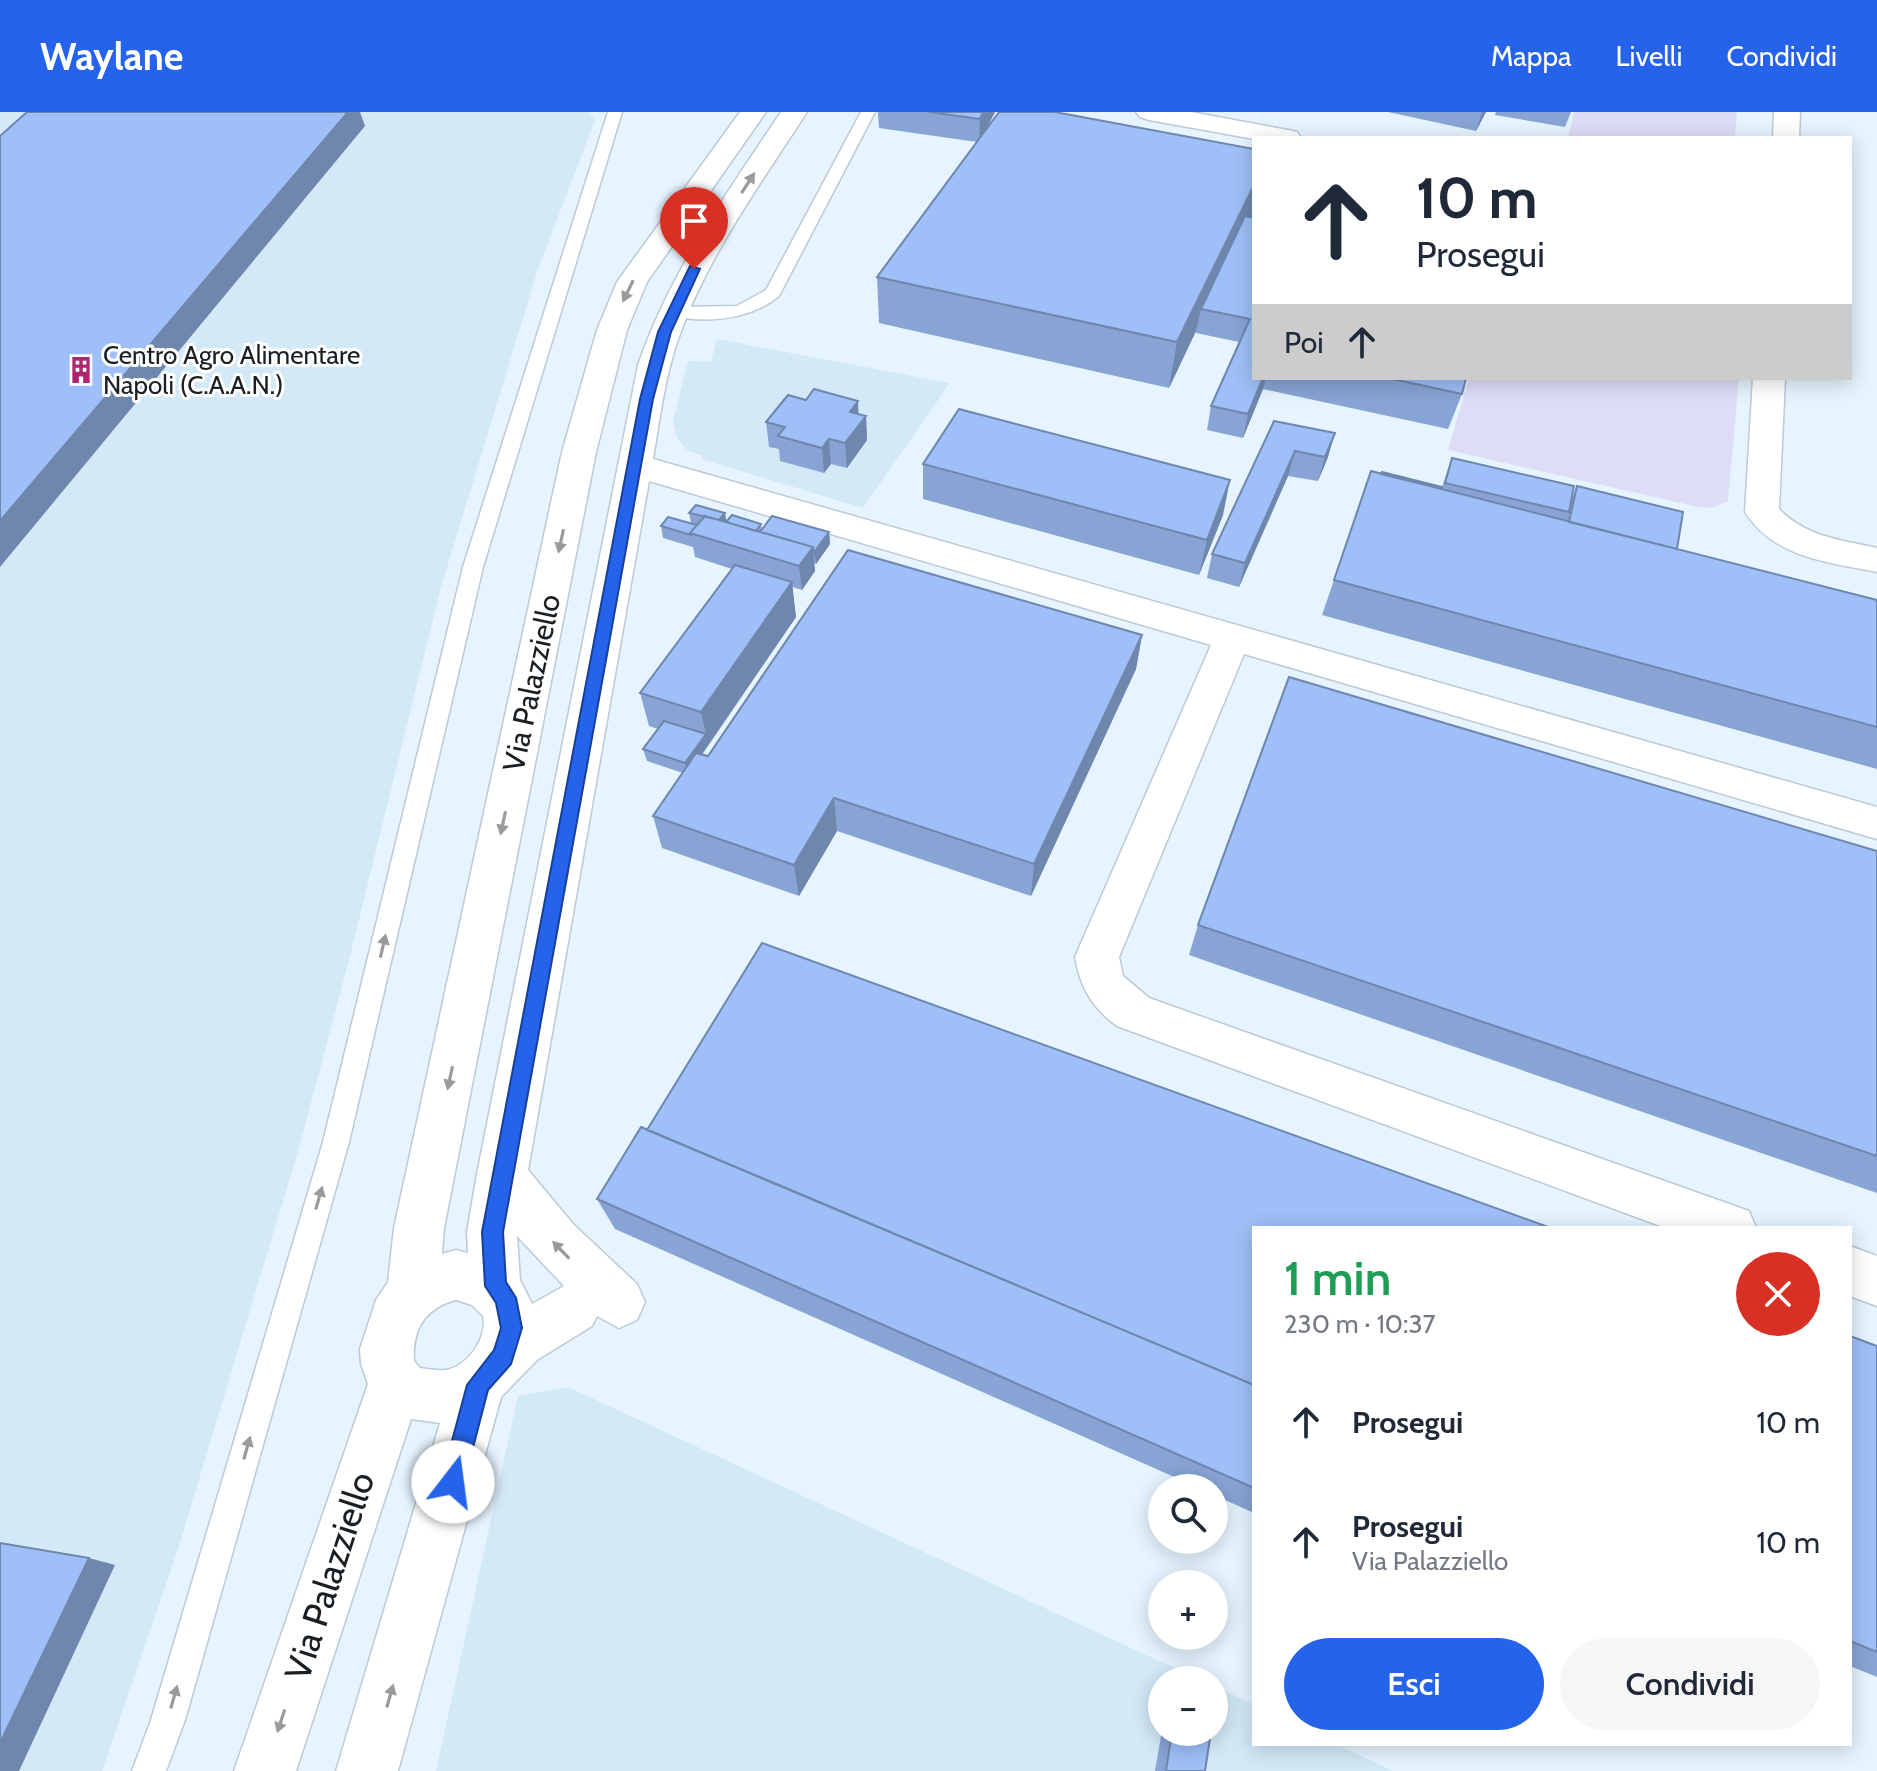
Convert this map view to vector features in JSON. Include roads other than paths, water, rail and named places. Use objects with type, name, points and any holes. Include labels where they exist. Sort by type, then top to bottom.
[{"type":"street","name":"Via Palazziello","points":[[413,1293],[419,1228],[518,747],[579,452],[612,330],[646,259],[753,112]]},
{"type":"street","name":"Via Palazziello","points":[[367,1771],[497,1335],[492,1232],[654,365],[706,247],[794,112]]},
{"type":"street","points":[[1149,112],[1277,136]]},
{"type":"street","points":[[1786,136],[1787,112]]},
{"type":"street","points":[[1769,380],[1762,512],[1780,531],[1807,545],[1877,560]]},
{"type":"street","points":[[634,465],[1877,823]]},
{"type":"street","points":[[1233,637],[1097,957],[1100,977],[1110,996],[1133,1012],[1725,1226]]},
{"type":"street","points":[[502,1174],[530,1217],[575,1264],[619,1302]]},
{"type":"street","points":[[1852,1272],[1877,1281]]},
{"type":"street","points":[[456,1275],[477,1277],[497,1335],[456,1395],[434,1399],[412,1394],[396,1382],[388,1365],[385,1347],[398,1309],[413,1293],[433,1281],[456,1275]]},
{"type":"street","name":"Via Palazziello","points":[[265,1771],[396,1382]]},
{"type":"lane","points":[[149,1771],[168,1720],[336,1142],[473,567],[615,112]]},
{"type":"lane","points":[[675,312],[752,309],[773,293],[868,112]]},
{"type":"place","name":"Centro Agro Alimentare Napoli (C.A.A.N.)","points":[[81,370]]}]
